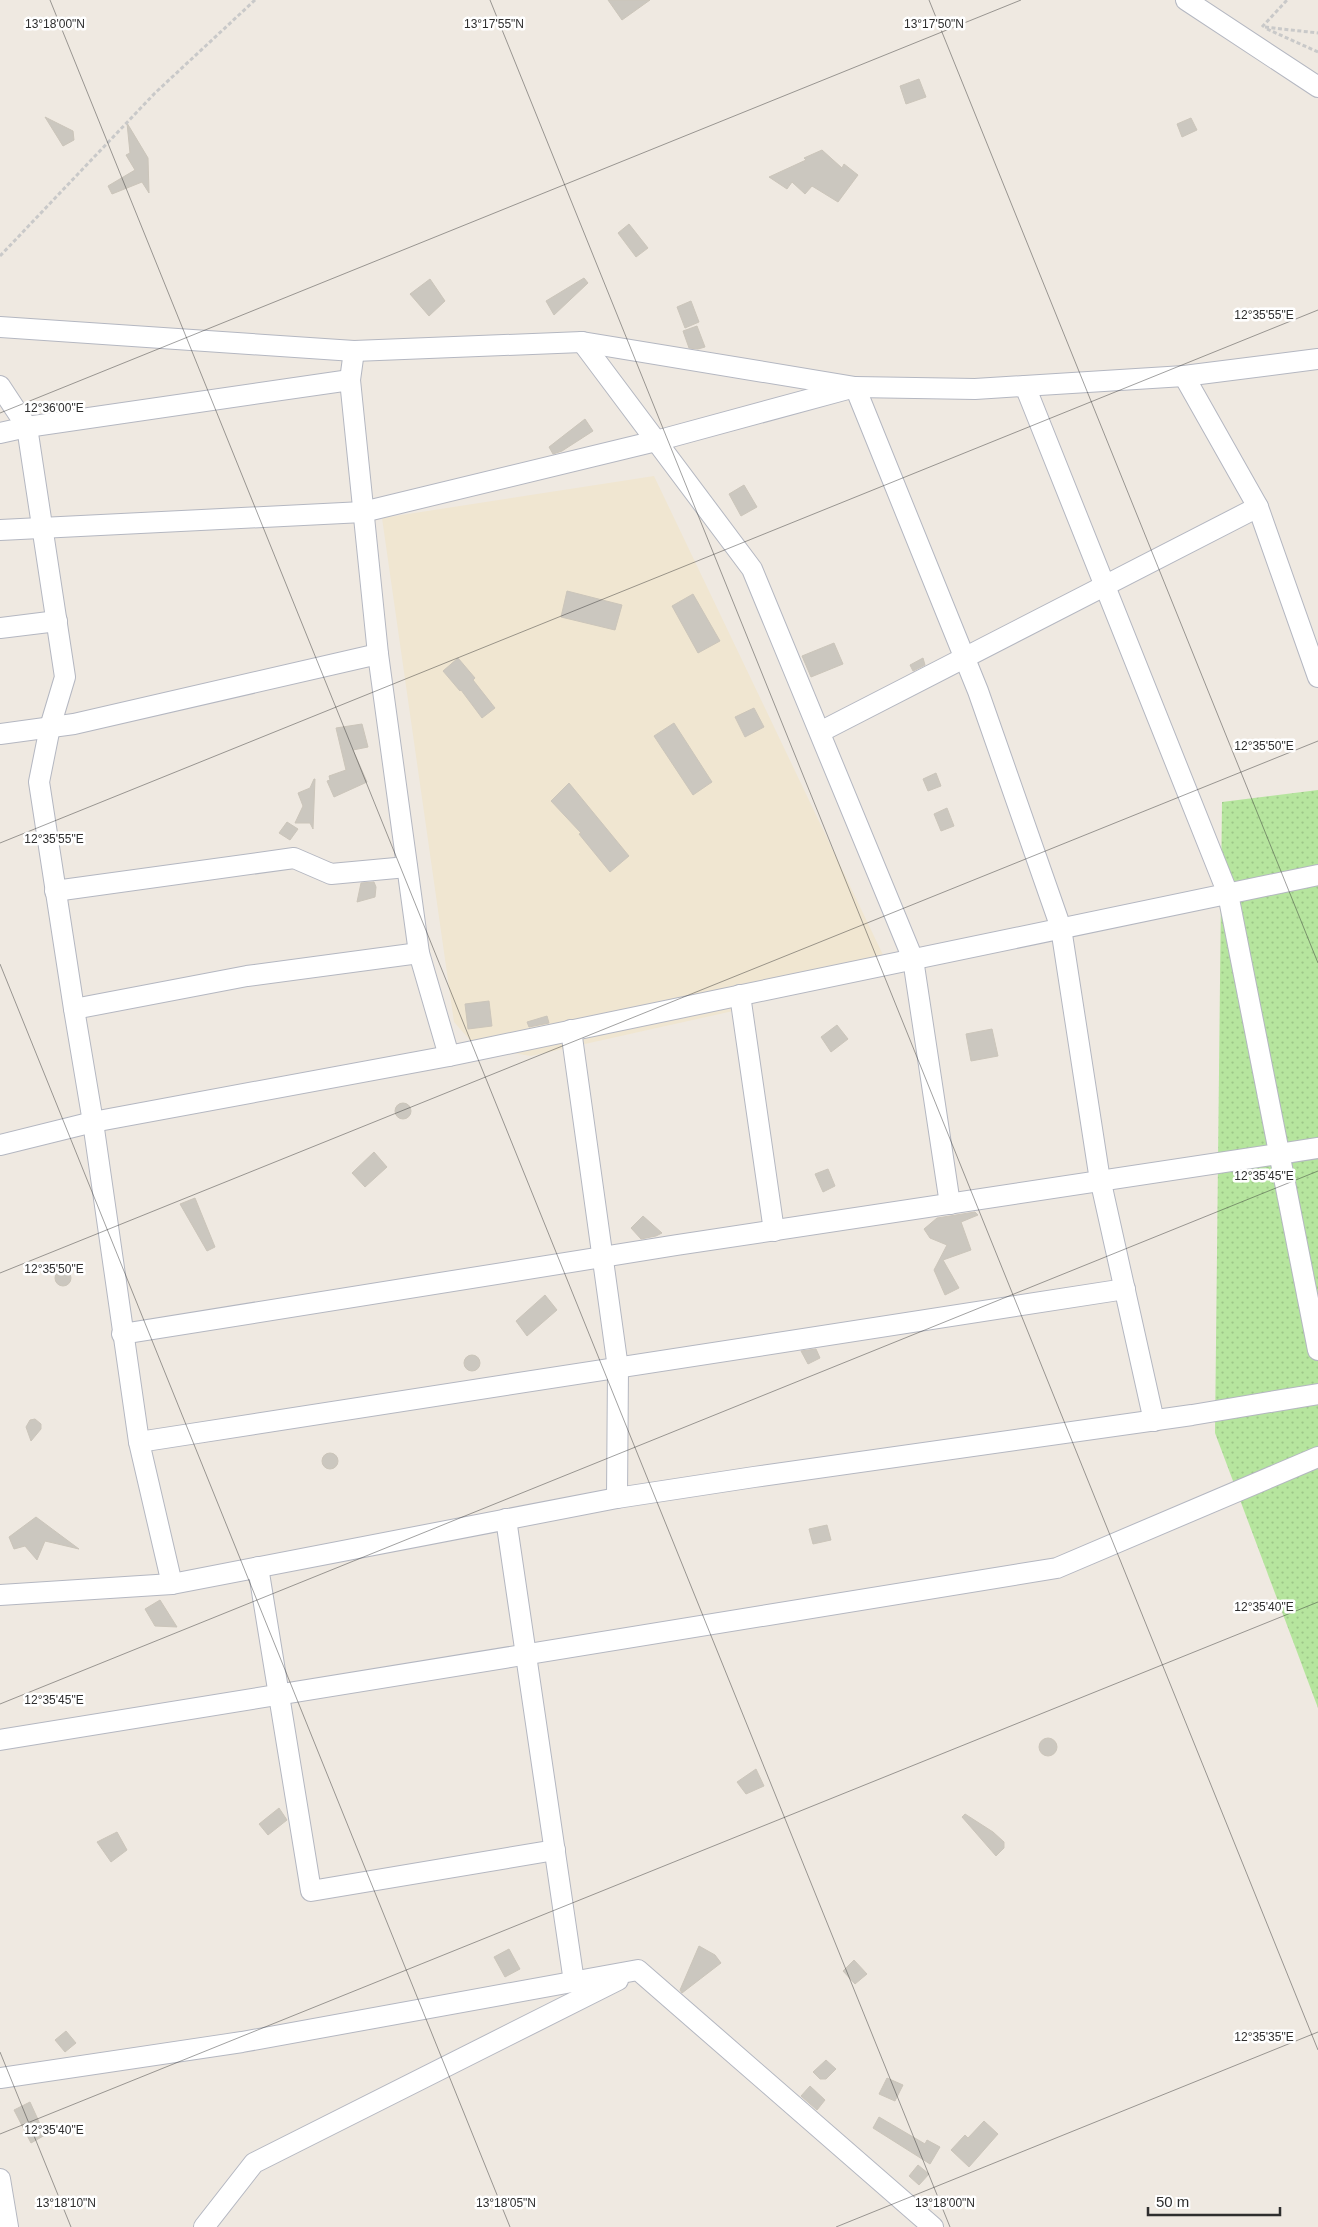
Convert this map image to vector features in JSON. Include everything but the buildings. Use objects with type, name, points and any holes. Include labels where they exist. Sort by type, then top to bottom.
[{"type":"street","points":[[1186,0],[1318,87]]},
{"type":"street","points":[[0,327],[354,351],[582,342],[854,387],[974,389],[1025,386],[1184,376],[1318,359]]},
{"type":"street","points":[[582,342],[752,569],[914,959],[950,1204]]},
{"type":"street","points":[[354,351],[350,380],[378,654],[419,953],[449,1056]]},
{"type":"street","points":[[1184,376],[1258,506],[1318,677]]},
{"type":"street","points":[[0,434],[27,427],[350,380]]},
{"type":"street","points":[[0,386],[27,427],[57,621],[65,677],[50,727],[39,782],[93,1122],[138,1442],[172,1584]]},
{"type":"street","points":[[1025,386],[1228,894],[1318,1350]]},
{"type":"street","points":[[0,530],[363,512],[656,441],[854,387]]},
{"type":"street","points":[[854,387],[964,658],[1062,928],[1101,1181],[1154,1421]]},
{"type":"street","points":[[820,732],[1258,506]]},
{"type":"street","points":[[0,628],[57,621]]},
{"type":"street","points":[[0,734],[74,724],[378,654]]},
{"type":"street","points":[[55,891],[294,858],[331,874],[407,867]]},
{"type":"street","points":[[0,1145],[93,1122],[449,1056],[1318,875]]},
{"type":"street","points":[[74,1009],[247,976],[419,953]]},
{"type":"street","points":[[740,995],[774,1230]]},
{"type":"street","points":[[571,1030],[618,1368],[617,1498]]},
{"type":"street","points":[[122,1334],[774,1230],[1318,1148]]},
{"type":"street","points":[[138,1442],[1125,1289]]},
{"type":"street","points":[[0,1595],[172,1584],[617,1498],[1154,1421],[1318,1394]]},
{"type":"street","points":[[0,1740],[1057,1568],[1318,1457]]},
{"type":"street","points":[[506,1519],[574,1982]]},
{"type":"street","points":[[258,1567],[311,1891],[554,1850]]},
{"type":"street","points":[[0,2078],[242,2042],[638,1970]]},
{"type":"street","points":[[204,2227],[254,2163],[638,1970]]},
{"type":"street","points":[[638,1970],[933,2227]]},
{"type":"street","points":[[0,2179],[8,2227]]},
{"type":"path","points":[[0,256],[156,93],[255,0]]},
{"type":"path","points":[[1287,0],[1262,27],[1318,33]]},
{"type":"shaded area","points":[[654,476],[884,957],[733,1011],[531,1056],[476,1047],[454,1022],[382,518]]},
{"type":"green space","points":[[1318,790],[1318,1708],[1215,1433],[1222,802]]}]
